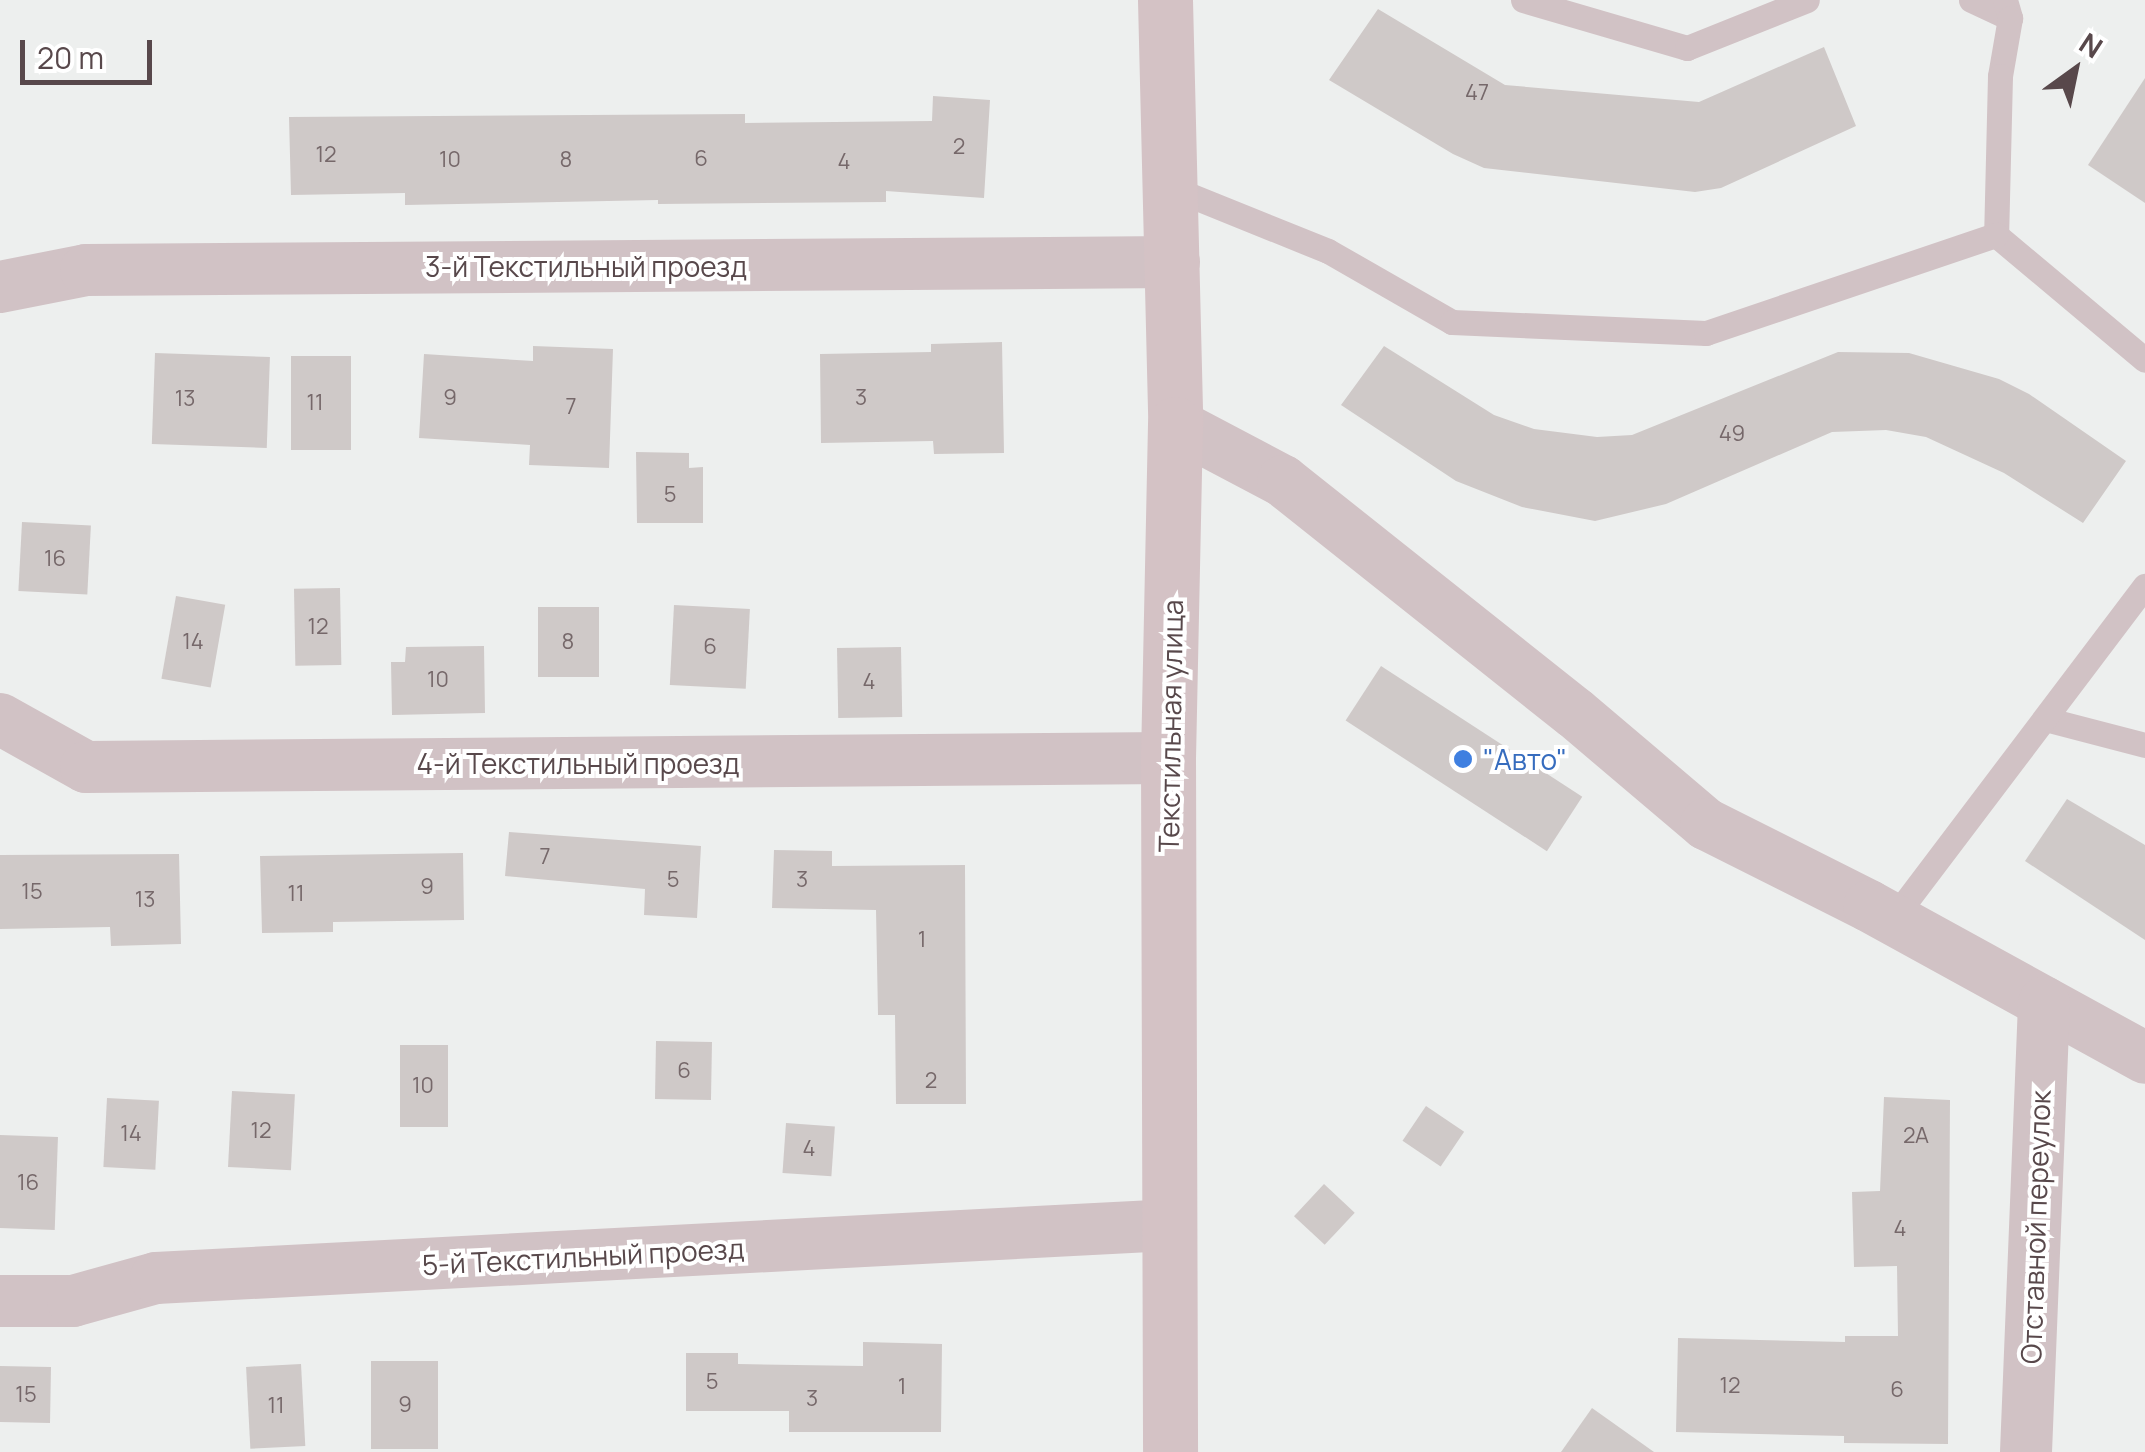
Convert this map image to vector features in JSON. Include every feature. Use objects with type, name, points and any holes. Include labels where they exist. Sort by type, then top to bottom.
[{"type":"main road","name":"Текстильная улица","points":[[1166,0],[1176,424],[1168,758],[1170,1452]]},
{"type":"street","name":"3-й Текстильный проезд","points":[[0,287],[86,270],[1174,262]]},
{"type":"street","points":[[1176,424],[1283,481],[1575,713],[1706,824],[2145,1058]]},
{"type":"street","name":"4-й Текстильный проезд","points":[[0,719],[86,767],[1168,758]]},
{"type":"street","name":"Отставной переулок","points":[[2026,1452],[2044,1002]]},
{"type":"street","name":"5-й Текстильный проезд","points":[[0,1301],[73,1301],[156,1278],[1170,1224]]},
{"type":"lane","points":[[1523,0],[1686,48],[1808,0]]},
{"type":"lane","points":[[1970,0],[2008,9],[2000,76],[1996,236]]},
{"type":"lane","points":[[1172,188],[1328,251],[1452,322],[1706,334],[1996,236]]},
{"type":"lane","points":[[1996,236],[2145,360]]},
{"type":"lane","points":[[1892,920],[2145,586]]},
{"type":"lane","points":[[2045,719],[2145,745]]},
{"type":"building","points":[[1378,9],[1505,85],[1699,102],[1824,47],[1856,126],[1721,188],[1695,192],[1484,168],[1453,154],[1329,80]]},
{"type":"building","points":[[2145,78],[2145,203],[2088,165]]},
{"type":"building","points":[[933,96],[990,100],[984,198],[886,191],[886,202],[658,204],[658,200],[405,205],[405,193],[291,195],[289,117],[745,114],[745,123],[932,121]]},
{"type":"building","points":[[1002,342],[1004,453],[934,454],[933,441],[821,443],[820,354],[931,352],[931,344]]},
{"type":"building","points":[[533,346],[613,349],[609,468],[529,465],[530,445],[419,438],[424,354],[533,361]]},
{"type":"building","points":[[1384,346],[1494,415],[1534,429],[1597,437],[1632,435],[1838,352],[1909,353],[1999,379],[2029,394],[2126,461],[2083,523],[2004,473],[1926,437],[1886,430],[1832,432],[1666,504],[1595,521],[1522,507],[1456,481],[1341,405]]},
{"type":"building","points":[[155,353],[270,357],[267,448],[152,444]]},
{"type":"building","points":[[291,356],[351,356],[351,450],[291,450]]},
{"type":"building","points":[[636,452],[689,453],[689,468],[703,467],[703,523],[637,523]]},
{"type":"building","points":[[22,522],[91,526],[87,595],[18,591]]},
{"type":"building","points":[[340,588],[341,665],[295,666],[294,589]]},
{"type":"building","points":[[176,596],[225,605],[211,687],[161,679]]},
{"type":"building","points":[[674,605],[750,609],[746,689],[670,685]]},
{"type":"building","points":[[538,607],[599,607],[599,677],[538,677]]},
{"type":"building","points":[[484,646],[485,713],[392,715],[391,662],[405,662],[406,647]]},
{"type":"building","points":[[901,647],[902,717],[838,718],[837,648]]},
{"type":"building","name":"\"Авто\"","points":[[1381,666],[1582,797],[1547,851],[1346,721]]},
{"type":"building","points":[[2067,799],[2145,845],[2145,940],[2025,861]]},
{"type":"building","points":[[509,832],[701,846],[697,918],[644,915],[645,889],[505,876]]},
{"type":"building","points":[[774,850],[832,851],[832,866],[965,865],[966,1104],[896,1104],[895,1015],[878,1015],[876,910],[772,908]]},
{"type":"building","points":[[463,853],[464,920],[333,922],[333,932],[262,933],[260,856]]},
{"type":"building","points":[[179,854],[181,944],[111,946],[110,927],[0,929],[0,855]]},
{"type":"building","points":[[656,1041],[712,1042],[711,1100],[655,1099]]},
{"type":"building","points":[[400,1045],[448,1045],[448,1127],[400,1127]]},
{"type":"building","points":[[232,1091],[295,1094],[291,1170],[228,1167]]},
{"type":"building","points":[[1884,1097],[1950,1100],[1948,1444],[1844,1443],[1844,1436],[1676,1432],[1678,1338],[1845,1342],[1845,1336],[1898,1336],[1897,1266],[1854,1267],[1852,1192],[1880,1191]]},
{"type":"building","points":[[107,1098],[159,1101],[155,1170],[103,1167]]},
{"type":"building","points":[[1426,1106],[1464,1132],[1441,1167],[1403,1141]]},
{"type":"building","points":[[786,1123],[835,1126],[831,1176],[783,1173]]},
{"type":"building","points":[[0,1135],[58,1137],[55,1230],[0,1228]]},
{"type":"building","points":[[1324,1184],[1355,1213],[1325,1245],[1294,1216]]},
{"type":"building","points":[[863,1342],[942,1344],[941,1432],[789,1432],[789,1411],[686,1411],[686,1353],[738,1353],[738,1364],[863,1366]]},
{"type":"building","points":[[371,1361],[438,1361],[438,1449],[371,1449]]},
{"type":"building","points":[[301,1364],[305,1446],[250,1449],[246,1367]]},
{"type":"building","points":[[0,1366],[51,1367],[50,1423],[0,1422]]},
{"type":"building","points":[[1592,1408],[1654,1452],[1561,1452]]},
{"type":"place","name":"\"Авто\"","points":[[1463,759]]}]
